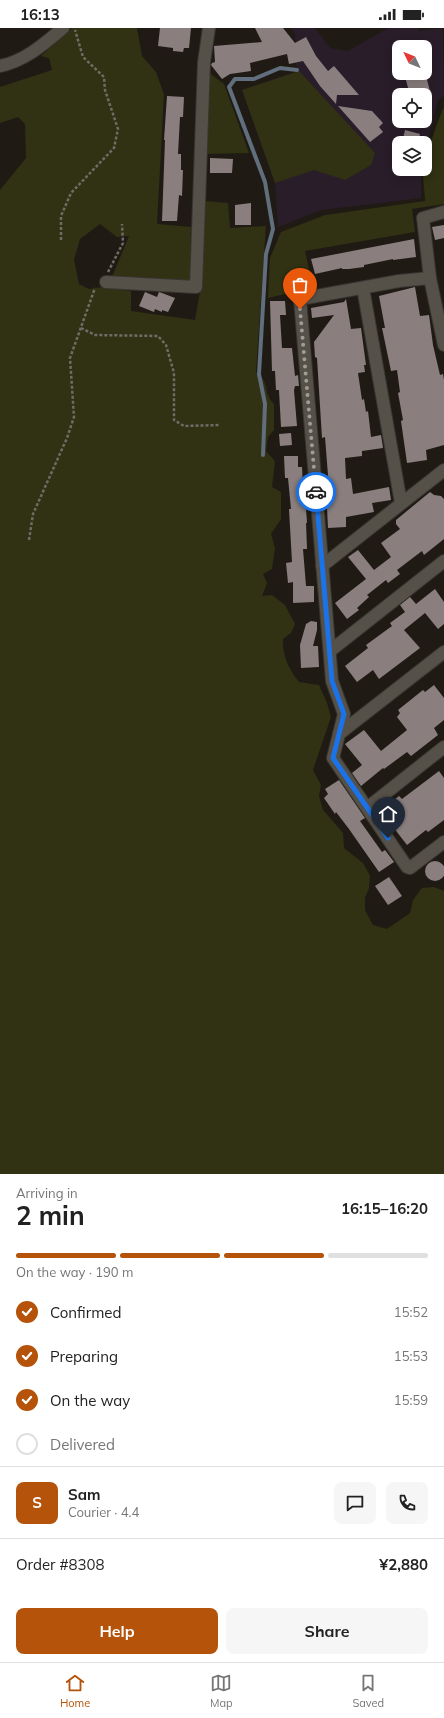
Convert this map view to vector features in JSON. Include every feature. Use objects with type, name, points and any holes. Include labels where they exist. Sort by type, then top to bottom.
[{"type":"street","points":[[0,66],[18,60],[32,53],[63,28]]},
{"type":"street","points":[[106,282],[196,287],[204,62],[209,28]]},
{"type":"street","points":[[444,212],[423,218],[430,278],[444,345]]},
{"type":"street","points":[[430,278],[399,281],[300,299],[332,681],[344,714],[333,758],[407,867],[410,868],[444,842]]},
{"type":"street","points":[[363,288],[401,503]]},
{"type":"street","points":[[322,566],[444,470]]},
{"type":"street","points":[[330,651],[444,561]]},
{"type":"street","points":[[339,734],[444,652]]},
{"type":"street","points":[[367,808],[444,747]]},
{"type":"path","points":[[61,240],[61,216],[71,193],[114,148],[118,129],[105,90],[104,77],[82,57],[74,28]]},
{"type":"path","points":[[29,540],[32,514],[74,417],[70,358],[95,289],[106,282],[109,268],[123,243],[122,224]]},
{"type":"path","points":[[81,328],[95,335],[158,336],[166,345],[174,373],[174,420],[184,426],[220,426]]},
{"type":"shaded area","points":[[72,28],[137,28],[142,56],[156,72],[164,94],[157,224],[191,227],[190,281],[134,280],[112,277],[129,236],[117,237],[100,224],[80,239],[74,260],[79,284],[89,289],[102,287],[131,291],[131,311],[195,320],[200,291],[205,201],[228,203],[230,228],[266,226],[256,372],[261,376],[270,400],[274,404],[274,430],[268,437],[266,451],[275,461],[272,487],[281,492],[281,519],[271,534],[275,548],[272,569],[263,574],[267,583],[262,596],[272,595],[285,605],[295,624],[291,633],[283,639],[287,662],[299,682],[319,685],[327,703],[331,717],[313,770],[321,785],[319,796],[323,810],[343,833],[344,848],[363,863],[370,876],[369,888],[365,898],[365,910],[373,925],[387,929],[410,913],[413,900],[422,888],[434,887],[444,891],[444,1174],[0,1174],[0,190],[26,158],[25,124],[18,117],[0,123],[0,87],[52,70],[49,58],[41,56]]},
{"type":"shaded area","points":[[291,28],[315,28],[330,48],[348,51],[388,28],[418,28],[419,31],[443,28],[444,96],[438,100],[432,124],[432,88],[392,88],[392,128],[431,128],[429,136],[392,136],[392,176],[421,176],[421,198],[321,210],[278,227],[275,183],[242,90],[299,71],[296,65],[295,34]]},
{"type":"shaded area","points":[[299,71],[375,153],[371,165],[345,180],[314,170],[275,183],[242,90]]},
{"type":"shaded area","points":[[208,72],[224,84],[249,153],[206,154]]},
{"type":"shaded area","points":[[444,107],[444,204],[412,209],[415,232],[305,251],[311,279],[296,282],[298,291],[268,298],[270,258],[281,232],[325,215],[425,201],[423,176],[432,176],[432,138]]},
{"type":"building","points":[[160,28],[191,28],[189,48],[184,48],[183,52],[173,51],[173,48],[158,46]]},
{"type":"building","points":[[255,28],[283,28],[295,43],[306,37],[316,56],[328,71],[334,66],[359,95],[337,95],[336,104],[320,86],[303,61],[289,64],[287,54],[250,63],[251,71],[230,74],[222,79],[211,65],[215,62],[214,46],[262,42]]},
{"type":"building","points":[[406,80],[427,80],[429,88],[408,88]]},
{"type":"building","points":[[167,96],[184,97],[183,117],[180,117],[178,154],[181,154],[181,170],[183,170],[182,196],[179,195],[177,221],[162,221],[164,140]]},
{"type":"building","points":[[338,106],[372,111],[383,123],[379,127],[383,132],[370,142]]},
{"type":"building","points":[[405,130],[420,134],[420,136],[404,136]]},
{"type":"building","points":[[210,158],[233,159],[232,173],[210,173]]},
{"type":"building","points":[[251,203],[251,225],[235,225],[235,205]]},
{"type":"building","points":[[444,225],[444,238],[435,240],[432,227]]},
{"type":"building","points":[[414,239],[416,257],[393,259],[364,265],[364,267],[349,269],[342,268],[315,274],[311,259]]},
{"type":"building","points":[[415,287],[420,316],[429,315],[433,345],[440,375],[443,374],[444,445],[426,450],[427,460],[407,463],[401,421],[403,420],[398,393],[400,392],[397,370],[391,371],[382,328],[385,328],[379,296]]},
{"type":"building","points":[[145,292],[157,297],[159,292],[175,298],[168,312],[162,310],[162,312],[155,309],[154,312],[139,306]]},
{"type":"building","points":[[346,299],[351,329],[361,328],[366,365],[364,365],[365,372],[358,373],[362,400],[364,399],[366,412],[368,411],[371,437],[381,435],[383,448],[362,451],[362,456],[345,458],[346,479],[351,478],[353,494],[389,487],[391,500],[372,503],[374,512],[346,517],[346,527],[328,528],[326,488],[329,488],[325,437],[322,438],[317,358],[315,357],[314,342],[334,315],[312,318],[311,308],[344,302]]},
{"type":"building","points":[[270,301],[285,301],[286,315],[280,315],[282,348],[292,348],[295,376],[298,375],[299,386],[295,386],[294,390],[297,426],[281,427],[279,390],[276,390],[275,371],[272,371]]},
{"type":"building","points":[[291,433],[292,445],[280,446],[279,434]]},
{"type":"building","points":[[284,456],[298,456],[298,467],[302,467],[304,508],[306,508],[307,523],[307,549],[303,549],[306,586],[314,586],[314,602],[293,603],[293,582],[288,583],[286,563],[292,562],[289,509],[291,509],[288,478],[285,478]]},
{"type":"building","points":[[430,492],[434,495],[441,496],[444,499],[444,539],[424,555],[422,551],[397,570],[400,574],[388,583],[386,580],[367,595],[369,597],[357,608],[359,610],[347,619],[335,603],[366,579],[348,557],[358,550],[374,570],[391,557],[381,543],[400,529],[396,524],[396,520]]},
{"type":"building","points":[[435,589],[444,602],[444,624],[438,629],[425,613],[404,630],[420,648],[379,679],[373,670],[357,682],[345,666],[368,648],[366,645],[392,626],[390,623],[405,612],[400,605],[410,597],[416,604]]},
{"type":"building","points":[[311,621],[317,622],[317,630],[313,646],[318,646],[319,667],[301,668],[300,645],[306,624]]},
{"type":"building","points":[[434,685],[444,698],[444,720],[434,728],[438,735],[411,756],[407,752],[384,769],[383,768],[361,786],[352,773],[362,765],[345,744],[364,730],[381,751],[407,730],[397,717],[400,713],[398,710],[423,690],[425,692]]},
{"type":"building","points":[[439,771],[444,778],[444,820],[428,832],[426,830],[407,845],[390,823],[397,817],[387,805],[399,796],[402,799]]},
{"type":"building","points":[[339,780],[365,818],[360,821],[382,852],[385,850],[394,862],[379,872],[349,829],[336,812],[335,814],[324,798],[328,794],[325,789]]},
{"type":"building","points":[[435,861],[442,864],[445,871],[442,878],[435,881],[428,878],[425,871],[428,864]]},
{"type":"building","points":[[389,877],[402,896],[388,905],[375,886]]},
{"type":"waterway","points":[[263,455],[265,404],[259,374],[266,254],[273,229],[265,182],[229,87],[235,79],[254,79],[280,68],[297,70]]},
{"type":"way so far","points":[[300,309],[316,492]]},
{"type":"route","points":[[316,492],[332,681],[344,714],[333,758],[388,838]]}]
